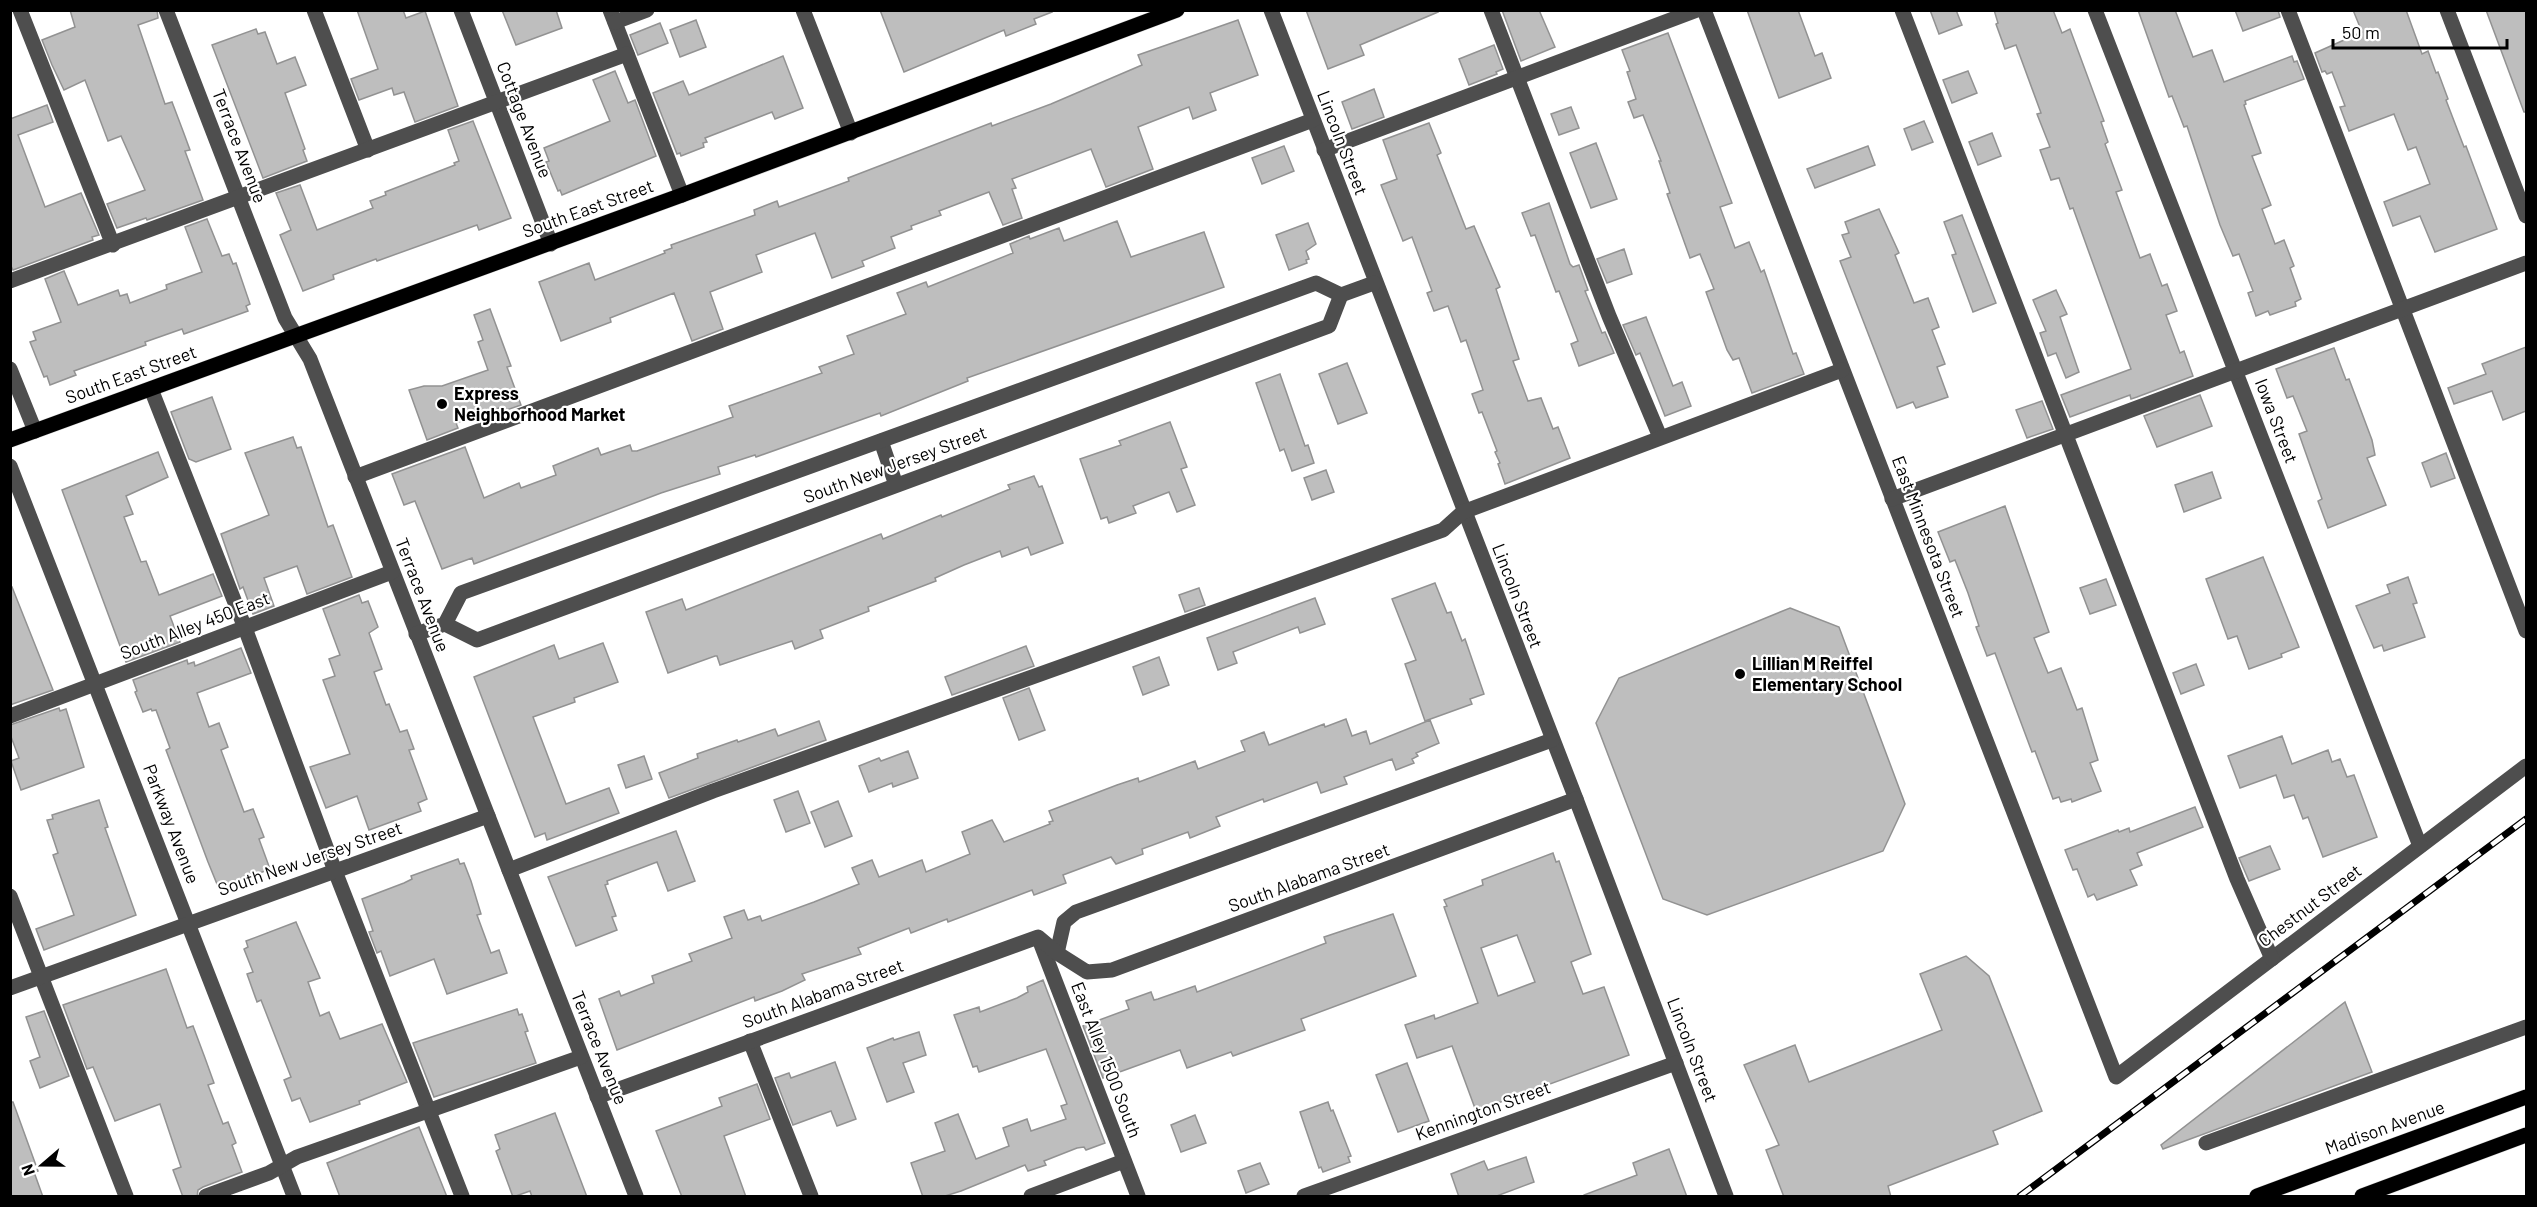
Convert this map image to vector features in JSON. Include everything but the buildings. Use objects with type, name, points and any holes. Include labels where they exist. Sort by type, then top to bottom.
[{"type":"main road","name":"South East Street","points":[[10,440],[551,244],[1177,10]]},
{"type":"main road","name":"Madison Avenue","points":[[2258,1197],[2526,1097]]},
{"type":"main road","points":[[2362,1197],[2526,1135]]},
{"type":"street","points":[[20,10],[113,244]]},
{"type":"street","name":"Terrace Avenue","points":[[166,10],[285,318],[310,359],[636,1197]]},
{"type":"street","points":[[314,10],[368,150]]},
{"type":"street","name":"Cottage Avenue","points":[[461,10],[551,244]]},
{"type":"street","points":[[647,10],[613,16],[682,195]]},
{"type":"street","points":[[803,10],[850,133]]},
{"type":"street","name":"Lincoln Street","points":[[1271,10],[1374,283],[1576,799],[1726,1197]]},
{"type":"street","points":[[1491,10],[1609,316],[1660,437]]},
{"type":"street","points":[[1324,150],[1697,10]]},
{"type":"street","name":"East Minnesota Street","points":[[1704,10],[2116,1077]]},
{"type":"street","points":[[1902,10],[2237,879],[2272,959]]},
{"type":"street","name":"Iowa Street","points":[[2095,10],[2420,846]]},
{"type":"street","points":[[2288,10],[2526,631]]},
{"type":"street","points":[[2447,10],[2526,216]]},
{"type":"street","points":[[10,281],[627,54]]},
{"type":"street","points":[[355,477],[1313,120]]},
{"type":"street","points":[[1892,499],[2526,263]]},
{"type":"street","name":"South New Jersey Street","points":[[1316,283],[1341,295],[1329,326],[477,640],[445,624],[461,593],[1316,283]]},
{"type":"street","points":[[1341,295],[1374,283]]},
{"type":"street","points":[[10,369],[35,431]]},
{"type":"street","points":[[508,870],[713,791],[1443,530],[1463,512],[1842,370]]},
{"type":"street","points":[[151,389],[245,628],[335,871],[462,1197]]},
{"type":"street","points":[[881,441],[896,485]]},
{"type":"street","name":"Parkway Avenue","points":[[10,466],[294,1197]]},
{"type":"street","name":"South Alley 450 East","points":[[10,716],[392,572]]},
{"type":"street","points":[[416,634],[445,624]]},
{"type":"street","points":[[1057,953],[1064,922],[1076,912],[1552,740]]},
{"type":"street","name":"Chestnut Street","points":[[2116,1077],[2526,766]]},
{"type":"street","name":"South Alabama Street","points":[[597,1097],[1038,937],[1057,953],[1087,972],[1112,970],[1576,799]]},
{"type":"street","name":"South New Jersey Street","points":[[10,988],[188,922],[488,816]]},
{"type":"street","points":[[10,896],[126,1197]]},
{"type":"street","name":"East Alley 1500 South","points":[[1038,937],[1138,1197]]},
{"type":"street","points":[[2206,1143],[2526,1027]]},
{"type":"street","points":[[750,1041],[811,1197]]},
{"type":"street","points":[[206,1197],[282,1166],[297,1157],[581,1057]]},
{"type":"street","name":"Kennington Street","points":[[1304,1197],[1676,1063]]},
{"type":"street","points":[[1030,1197],[1124,1161]]},
{"type":"railway","points":[[2020,1196],[2526,819]]},
{"type":"place","name":"Express Neighborhood Market","points":[[442,404]]},
{"type":"place","name":"Lillian M Reiffel Elementary School","points":[[1740,674]]}]
